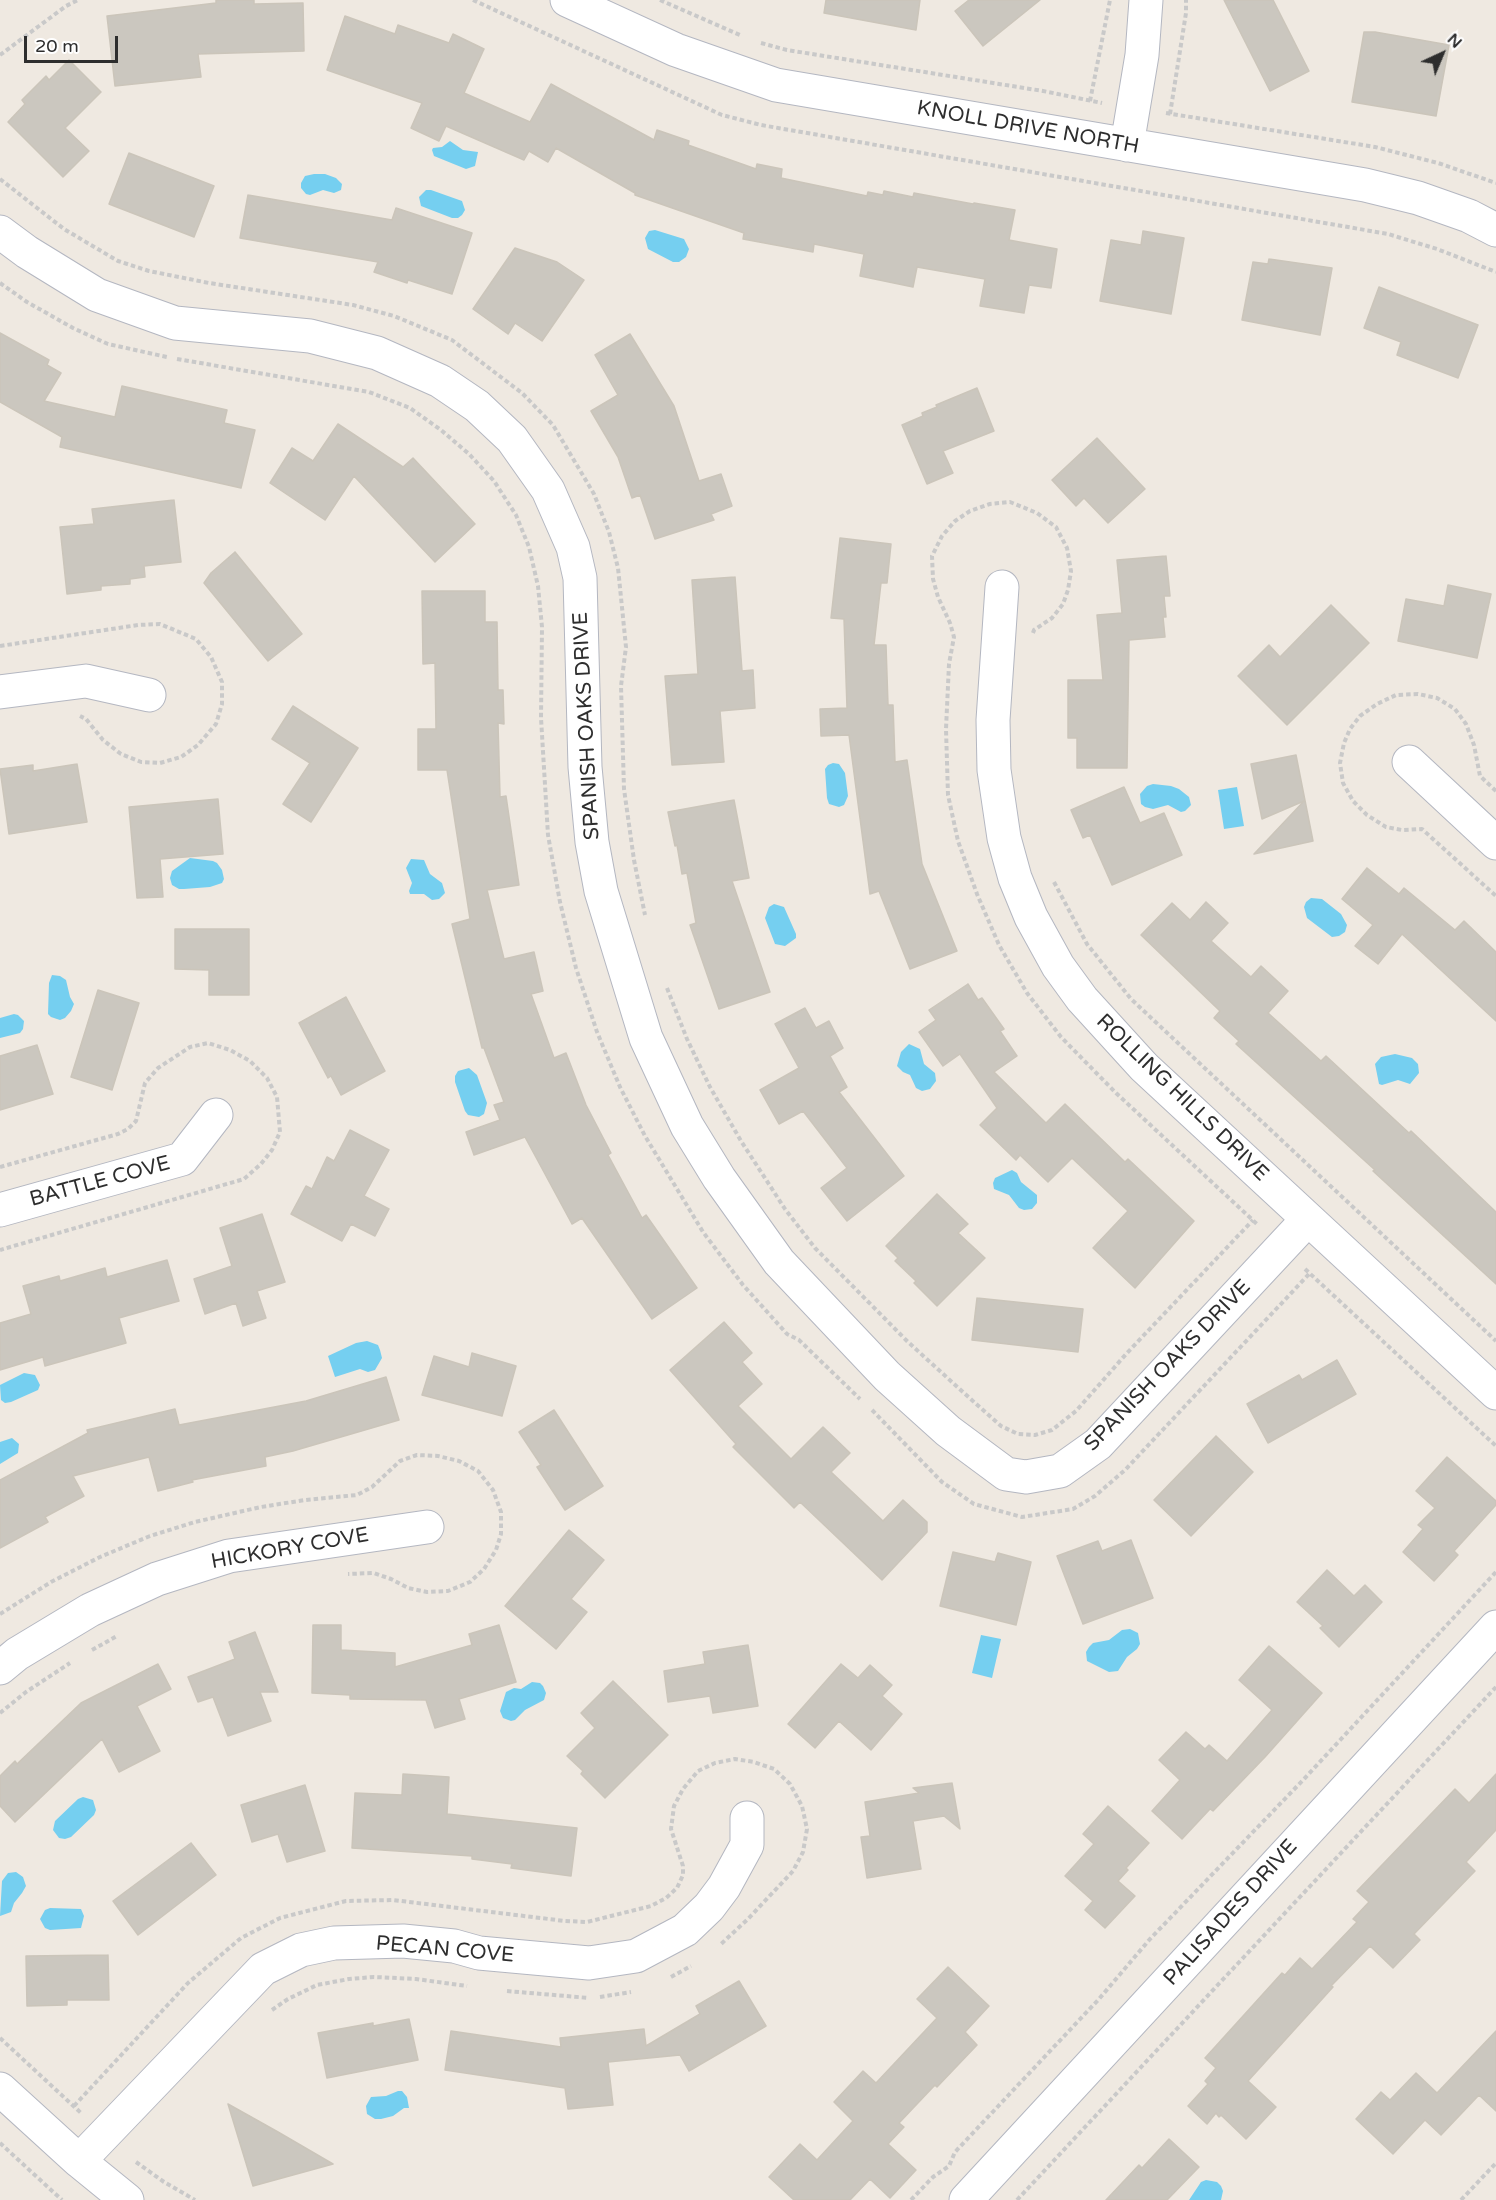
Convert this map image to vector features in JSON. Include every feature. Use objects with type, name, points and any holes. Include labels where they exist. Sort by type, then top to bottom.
[{"type":"street","name":"KNOLL DRIVE NORTH","points":[[567,0],[676,50],[776,85],[1365,185],[1418,198],[1469,216],[1496,230]]},
{"type":"street","points":[[1127,145],[1142,55],[1146,0]]},
{"type":"street","name":"SPANISH OAKS DRIVE","points":[[0,232],[27,252],[97,295],[175,323],[310,336],[378,353],[440,381],[477,406],[512,439],[548,490],[573,547],[580,579],[585,767],[592,842],[602,891],[646,1038],[687,1126],[719,1178],[779,1262],[887,1376],[948,1431],[1006,1474],[1026,1477],[1060,1471],[1098,1444],[1308,1219]]},
{"type":"street","name":"ROLLING HILLS DRIVE","points":[[1002,587],[993,720],[994,770],[1004,838],[1015,878],[1031,917],[1058,966],[1082,999],[1144,1067],[1496,1393]]},
{"type":"street","points":[[0,692],[86,681],[149,695]]},
{"type":"street","points":[[1409,762],[1496,843]]},
{"type":"street","name":"BATTLE COVE","points":[[0,1209],[182,1159],[216,1115]]},
{"type":"street","name":"HICKORY COVE","points":[[0,1668],[17,1654],[90,1610],[157,1579],[229,1556],[427,1527]]},
{"type":"street","name":"PALISADES DRIVE","points":[[966,2200],[1496,1627]]},
{"type":"street","name":"PECAN COVE","points":[[79,2161],[263,1969],[301,1950],[334,1943],[403,1941],[454,1946],[479,1953],[589,1963],[636,1956],[686,1930],[709,1907],[724,1887],[747,1845],[747,1818]]},
{"type":"street","points":[[0,2089],[79,2161],[127,2200]]},
{"type":"path","points":[[0,55],[57,12],[78,0]]},
{"type":"path","points":[[660,0],[747,38]]},
{"type":"path","points":[[1090,101],[1110,0]]},
{"type":"path","points":[[1170,114],[1186,13],[1186,0]]},
{"type":"path","points":[[757,41],[787,50],[1375,147],[1438,163],[1496,183]]},
{"type":"path","points":[[0,179],[64,229],[118,261],[149,271],[209,283],[353,305],[394,316],[452,340],[522,393],[553,425],[594,494],[609,532],[618,568],[626,647],[621,686],[624,789],[634,861],[647,923]]},
{"type":"path","points":[[0,283],[27,302],[73,328],[108,344],[146,354],[369,392],[410,408],[469,454],[494,481],[516,515],[529,547],[538,586],[542,627],[541,718],[548,835],[560,902],[576,968],[597,1032],[620,1088],[675,1188],[703,1232],[742,1285],[787,1334],[799,1340],[942,1482],[974,1504],[1022,1517],[1073,1509],[1088,1500],[1125,1470],[1310,1273]]},
{"type":"path","points":[[1032,642],[1034,630],[1052,618],[1063,604],[1071,571],[1067,548],[1056,527],[1037,513],[1010,502],[990,504],[969,511],[955,521],[942,536],[932,556],[933,579],[954,637],[949,664],[945,729],[948,795],[958,841],[999,945],[1027,993],[1061,1037],[1116,1093],[1496,1446]]},
{"type":"path","points":[[1053,879],[1087,944],[1131,999],[1496,1341]]},
{"type":"path","points":[[664,978],[687,1039],[720,1105],[785,1209],[815,1248],[908,1342],[1001,1426],[1018,1434],[1035,1435],[1052,1430],[1076,1411],[1127,1353],[1253,1220]]},
{"type":"path","points":[[911,2200],[933,2177],[949,2166],[956,2152],[1099,1999],[1150,1939],[1305,1778],[1496,1572]]},
{"type":"path","points":[[1017,2200],[1496,1687]]},
{"type":"path","points":[[0,2143],[62,2200]]},
{"type":"path","points":[[1461,2200],[1496,2163]]},
{"type":"water","points":[[450,141],[463,150],[478,152],[475,166],[466,169],[434,156],[433,148],[442,147]]},
{"type":"water","points":[[325,174],[336,178],[342,184],[341,190],[334,193],[323,190],[310,195],[306,194],[301,188],[301,183],[305,176]]},
{"type":"water","points":[[426,190],[462,201],[465,210],[462,215],[452,218],[421,206],[419,197]]},
{"type":"water","points":[[655,230],[684,239],[689,249],[686,257],[679,262],[673,262],[648,249],[645,238],[649,231]]},
{"type":"water","points":[[833,763],[839,764],[845,773],[848,796],[844,805],[839,807],[829,804],[827,798],[825,769]]},
{"type":"water","points":[[1153,784],[1179,789],[1189,797],[1191,805],[1181,812],[1168,805],[1153,809],[1145,807],[1141,804],[1140,794],[1147,786]]},
{"type":"water","points":[[1237,787],[1244,826],[1224,829],[1218,790]]},
{"type":"water","points":[[190,858],[217,863],[222,870],[224,879],[222,883],[210,887],[184,889],[172,885],[170,878],[172,871]]},
{"type":"water","points":[[411,859],[424,860],[430,874],[442,883],[445,893],[439,899],[432,900],[424,894],[410,894],[412,883],[406,868]]},
{"type":"water","points":[[1311,898],[1322,899],[1341,914],[1347,925],[1345,932],[1332,937],[1307,918],[1304,907]]},
{"type":"water","points":[[774,904],[784,907],[796,934],[796,938],[785,946],[775,944],[765,918],[769,907]]},
{"type":"water","points":[[52,975],[66,980],[74,1004],[65,1018],[60,1020],[48,1014],[49,983]]},
{"type":"water","points":[[14,1014],[24,1021],[23,1029],[20,1033],[0,1038],[0,1018]]},
{"type":"water","points":[[909,1044],[920,1049],[924,1064],[935,1073],[936,1081],[930,1089],[922,1091],[916,1088],[910,1075],[897,1066],[901,1052]]},
{"type":"water","points":[[1395,1054],[1412,1058],[1418,1064],[1419,1073],[1410,1084],[1398,1080],[1379,1084],[1375,1064],[1381,1057]]},
{"type":"water","points":[[469,1068],[477,1075],[487,1103],[484,1114],[479,1117],[468,1115],[465,1111],[455,1082],[458,1071]]},
{"type":"water","points":[[1012,1170],[1017,1173],[1021,1182],[1037,1195],[1037,1203],[1032,1209],[1019,1208],[1009,1195],[994,1189],[995,1178]]},
{"type":"water","points":[[367,1341],[378,1345],[380,1350],[382,1358],[375,1370],[368,1372],[360,1369],[335,1377],[328,1356],[356,1343]]},
{"type":"water","points":[[24,1373],[35,1375],[40,1385],[38,1390],[5,1403],[1,1400],[0,1385]]},
{"type":"water","points":[[12,1438],[19,1444],[18,1453],[0,1464],[0,1442]]},
{"type":"water","points":[[1130,1629],[1138,1633],[1140,1644],[1127,1657],[1118,1671],[1109,1672],[1087,1661],[1086,1652],[1093,1643],[1109,1640],[1122,1630]]},
{"type":"water","points":[[981,1635],[1001,1639],[992,1678],[972,1673]]},
{"type":"water","points":[[532,1682],[543,1686],[546,1693],[544,1700],[525,1710],[515,1720],[503,1718],[500,1711],[506,1692],[514,1688],[521,1689]]},
{"type":"water","points":[[83,1797],[93,1800],[96,1810],[94,1815],[71,1837],[59,1838],[53,1830],[55,1821]]},
{"type":"water","points":[[16,1872],[23,1877],[26,1886],[14,1903],[11,1912],[0,1916],[2,1881],[8,1873]]},
{"type":"water","points":[[50,1908],[81,1909],[84,1916],[81,1928],[50,1930],[45,1928],[40,1919],[45,1910]]},
{"type":"water","points":[[402,2091],[407,2097],[409,2108],[404,2108],[393,2116],[381,2119],[375,2119],[367,2114],[366,2106],[371,2097],[386,2096]]},
{"type":"water","points":[[1206,2180],[1217,2182],[1221,2186],[1223,2191],[1221,2200],[1189,2200],[1201,2182]]},
{"type":"building","points":[[216,0],[254,0],[254,4],[303,3],[304,51],[198,54],[201,77],[115,86],[107,16],[216,3]]},
{"type":"building","points":[[826,0],[920,0],[916,30],[824,13]]},
{"type":"building","points":[[969,0],[1040,0],[983,46],[955,11]]},
{"type":"building","points":[[1224,0],[1273,0],[1309,71],[1270,91]]},
{"type":"building","points":[[345,16],[395,34],[398,25],[449,43],[453,34],[484,49],[464,93],[530,122],[551,84],[654,140],[657,130],[689,141],[688,145],[756,169],[757,164],[782,169],[781,178],[867,196],[868,192],[883,195],[884,191],[913,197],[914,193],[1015,210],[1009,240],[1057,249],[1051,288],[1029,285],[1024,313],[980,306],[985,279],[917,267],[913,287],[860,276],[864,254],[814,244],[813,252],[743,239],[744,233],[635,195],[556,148],[548,162],[529,151],[524,160],[446,126],[439,141],[411,128],[422,103],[327,70]]},
{"type":"building","points":[[1364,32],[1449,45],[1436,116],[1352,102]]},
{"type":"building","points":[[69,60],[101,92],[65,128],[89,151],[63,177],[8,122],[25,104],[22,100],[46,76],[49,80]]},
{"type":"building","points":[[129,153],[214,186],[194,237],[109,204]]},
{"type":"building","points":[[248,195],[392,220],[396,208],[472,233],[452,294],[374,272],[378,262],[240,238]]},
{"type":"building","points":[[1143,231],[1184,238],[1171,314],[1100,301],[1111,240],[1141,245]]},
{"type":"building","points":[[515,248],[557,262],[584,280],[542,341],[515,323],[508,334],[473,309]]},
{"type":"building","points":[[1269,259],[1332,268],[1320,335],[1242,320],[1253,262],[1268,264]]},
{"type":"building","points":[[1379,287],[1478,325],[1458,378],[1397,355],[1401,342],[1364,328]]},
{"type":"building","points":[[0,333],[49,360],[47,365],[61,373],[44,401],[115,417],[122,386],[227,410],[224,423],[255,430],[241,488],[60,447],[62,437],[0,402]]},
{"type":"building","points":[[630,334],[674,406],[699,481],[721,474],[732,506],[711,514],[714,520],[655,539],[640,495],[632,498],[618,457],[591,411],[618,395],[595,355]]},
{"type":"building","points":[[977,388],[994,431],[943,451],[953,473],[927,484],[902,425],[923,416],[922,413],[937,407],[936,405]]},
{"type":"building","points":[[338,424],[403,467],[413,458],[475,524],[435,562],[354,476],[325,520],[270,483],[292,448],[313,461]]},
{"type":"building","points":[[1097,438],[1145,489],[1108,523],[1084,498],[1076,506],[1052,480]]},
{"type":"building","points":[[174,500],[181,562],[144,566],[145,577],[130,579],[130,584],[101,586],[101,590],[67,594],[60,527],[94,524],[92,509]]},
{"type":"building","points":[[840,538],[891,544],[887,583],[881,583],[874,645],[886,645],[888,705],[893,705],[895,762],[907,760],[922,864],[957,951],[910,969],[879,891],[870,894],[849,735],[821,736],[820,709],[847,708],[844,619],[831,618]]},
{"type":"building","points":[[235,552],[302,634],[268,661],[204,583],[211,573]]},
{"type":"building","points":[[1166,556],[1170,596],[1164,596],[1165,637],[1129,640],[1127,768],[1077,768],[1077,738],[1068,738],[1068,680],[1103,680],[1097,615],[1122,613],[1117,560]]},
{"type":"building","points":[[735,577],[742,671],[753,670],[755,708],[720,711],[724,762],[672,765],[665,676],[698,674],[692,580]]},
{"type":"building","points":[[1448,585],[1491,594],[1477,658],[1398,641],[1406,599],[1444,606]]},
{"type":"building","points":[[422,591],[485,591],[485,622],[497,622],[498,690],[503,690],[504,724],[498,723],[500,797],[506,796],[519,885],[487,890],[504,959],[534,952],[543,991],[531,994],[554,1058],[566,1053],[586,1105],[611,1153],[608,1155],[642,1218],[646,1215],[697,1288],[652,1319],[582,1218],[572,1224],[525,1137],[474,1155],[466,1132],[500,1120],[494,1105],[504,1102],[484,1048],[482,1048],[452,924],[470,919],[447,770],[418,770],[418,729],[436,729],[435,663],[423,664]]},
{"type":"building","points":[[1331,605],[1369,643],[1287,725],[1238,676],[1269,645],[1280,657]]},
{"type":"building","points":[[293,706],[358,748],[311,822],[283,804],[310,763],[272,739]]},
{"type":"building","points":[[1296,755],[1313,841],[1254,854],[1304,801],[1262,819],[1251,764]]},
{"type":"building","points":[[77,764],[87,822],[9,834],[0,769],[33,765],[33,771]]},
{"type":"building","points":[[1124,787],[1140,823],[1164,813],[1182,855],[1112,885],[1090,835],[1083,838],[1071,810]]},
{"type":"building","points":[[218,799],[223,854],[160,859],[163,897],[137,898],[129,807]]},
{"type":"building","points":[[734,800],[749,878],[732,881],[770,992],[719,1009],[690,925],[696,923],[687,873],[682,874],[668,812]]},
{"type":"building","points":[[1367,868],[1399,894],[1404,888],[1455,930],[1464,921],[1496,952],[1496,1021],[1402,934],[1378,964],[1355,946],[1373,925],[1342,899]]},
{"type":"building","points":[[1206,902],[1228,923],[1211,941],[1251,977],[1261,966],[1288,991],[1268,1013],[1321,1061],[1326,1056],[1409,1133],[1411,1131],[1496,1212],[1496,1284],[1236,1044],[1239,1041],[1214,1018],[1220,1011],[1141,935],[1172,903],[1190,920]]},
{"type":"building","points":[[175,929],[249,929],[249,995],[209,995],[209,970],[175,969]]},
{"type":"building","points":[[968,984],[978,1000],[982,998],[1004,1029],[1000,1031],[1017,1056],[994,1072],[1046,1123],[1065,1104],[1125,1162],[1128,1159],[1194,1221],[1135,1288],[1093,1248],[1128,1211],[1072,1158],[1048,1182],[1020,1155],[1016,1160],[980,1125],[997,1108],[960,1054],[943,1066],[919,1032],[936,1020],[929,1010]]},
{"type":"building","points":[[98,990],[139,1003],[112,1090],[71,1077]]},
{"type":"building","points":[[346,997],[385,1071],[341,1095],[331,1076],[328,1078],[299,1023]]},
{"type":"building","points":[[805,1008],[816,1028],[829,1021],[843,1048],[830,1056],[847,1087],[839,1092],[904,1176],[847,1221],[821,1188],[847,1168],[803,1111],[779,1124],[760,1090],[799,1068],[775,1024]]},
{"type":"building","points":[[37,1045],[53,1094],[0,1110],[0,1056]]},
{"type":"building","points":[[350,1130],[389,1150],[364,1196],[389,1209],[375,1236],[351,1224],[342,1241],[291,1214],[306,1186],[312,1189],[327,1157],[334,1161]]},
{"type":"building","points":[[937,1194],[968,1224],[958,1233],[985,1258],[937,1306],[895,1261],[898,1258],[886,1246]]},
{"type":"building","points":[[262,1214],[285,1282],[257,1291],[266,1318],[243,1326],[236,1303],[205,1314],[194,1279],[232,1266],[220,1228]]},
{"type":"building","points":[[167,1260],[179,1301],[119,1318],[126,1343],[45,1366],[43,1357],[0,1370],[0,1323],[31,1314],[23,1286],[59,1276],[60,1281],[105,1268],[107,1277]]},
{"type":"building","points":[[977,1298],[1083,1309],[1078,1352],[972,1340]]},
{"type":"building","points":[[724,1322],[752,1353],[742,1362],[762,1384],[738,1406],[791,1459],[823,1427],[850,1453],[831,1472],[883,1521],[903,1500],[927,1522],[927,1532],[882,1580],[800,1502],[794,1508],[733,1447],[736,1444],[670,1370]]},
{"type":"building","points":[[472,1353],[516,1366],[502,1416],[422,1395],[434,1356],[469,1367]]},
{"type":"building","points":[[1337,1360],[1356,1394],[1268,1443],[1247,1404],[1299,1375],[1302,1380]]},
{"type":"building","points":[[386,1377],[399,1420],[265,1457],[266,1466],[192,1480],[193,1482],[158,1491],[149,1457],[73,1476],[84,1496],[45,1517],[48,1522],[0,1548],[0,1480],[88,1433],[87,1430],[175,1409],[179,1425],[306,1401]]},
{"type":"building","points":[[554,1410],[603,1486],[565,1510],[537,1467],[541,1465],[519,1432]]},
{"type":"building","points":[[1216,1436],[1253,1472],[1191,1536],[1154,1500]]},
{"type":"building","points":[[1447,1457],[1496,1501],[1496,1505],[1454,1551],[1458,1555],[1434,1581],[1403,1552],[1423,1529],[1418,1525],[1435,1508],[1416,1491]]},
{"type":"building","points":[[569,1530],[604,1560],[571,1599],[587,1612],[556,1649],[505,1606]]},
{"type":"building","points":[[1131,1540],[1153,1598],[1083,1624],[1057,1556],[1098,1541],[1102,1551]]},
{"type":"building","points":[[953,1552],[995,1562],[998,1553],[1031,1562],[1016,1625],[940,1606]]},
{"type":"building","points":[[1327,1570],[1354,1596],[1365,1585],[1382,1602],[1339,1647],[1320,1628],[1323,1626],[1297,1602]]},
{"type":"building","points":[[313,1625],[341,1625],[341,1650],[395,1653],[395,1667],[472,1645],[469,1634],[499,1625],[516,1682],[459,1699],[465,1719],[435,1728],[426,1700],[350,1699],[350,1695],[312,1693]]},
{"type":"building","points":[[255,1632],[278,1692],[260,1692],[271,1721],[228,1736],[213,1697],[198,1702],[188,1677],[235,1659],[229,1642]]},
{"type":"building","points":[[748,1645],[758,1706],[713,1713],[710,1696],[668,1702],[664,1671],[705,1664],[703,1652]]},
{"type":"building","points":[[1269,1646],[1322,1693],[1265,1757],[1213,1811],[1210,1809],[1182,1839],[1152,1811],[1180,1780],[1159,1760],[1186,1732],[1205,1749],[1209,1745],[1227,1761],[1272,1710],[1239,1680]]},
{"type":"building","points":[[158,1664],[171,1689],[137,1706],[160,1751],[119,1772],[102,1739],[15,1822],[0,1806],[0,1776],[15,1761],[17,1764],[81,1703]]},
{"type":"building","points":[[841,1664],[858,1678],[870,1665],[892,1685],[882,1696],[902,1714],[871,1750],[839,1721],[815,1748],[788,1724]]},
{"type":"building","points":[[613,1681],[668,1735],[605,1798],[581,1774],[583,1771],[567,1756],[595,1728],[581,1713]]},
{"type":"building","points":[[403,1774],[449,1777],[447,1814],[577,1828],[571,1876],[511,1868],[512,1864],[472,1859],[472,1856],[352,1848],[355,1793],[402,1795]]},
{"type":"building","points":[[1496,1774],[1496,1830],[1466,1862],[1475,1871],[1414,1934],[1420,1940],[1393,1968],[1370,1946],[1331,1986],[1333,1987],[1248,2081],[1276,2107],[1246,2139],[1216,2113],[1207,2124],[1188,2106],[1208,2084],[1205,2081],[1216,2068],[1205,2058],[1282,1973],[1285,1975],[1300,1958],[1312,1969],[1357,1922],[1353,1919],[1369,1902],[1357,1891],[1455,1789],[1469,1803]]},
{"type":"building","points":[[952,1783],[960,1829],[944,1816],[913,1821],[921,1869],[867,1878],[861,1837],[870,1836],[865,1802],[919,1793],[913,1788]]},
{"type":"building","points":[[305,1785],[325,1851],[287,1862],[278,1834],[252,1842],[241,1805]]},
{"type":"building","points":[[1108,1806],[1149,1843],[1126,1868],[1128,1870],[1118,1881],[1135,1896],[1105,1928],[1085,1910],[1093,1901],[1065,1876],[1094,1844],[1083,1834]]},
{"type":"building","points":[[191,1843],[216,1875],[138,1935],[113,1901]]},
{"type":"building","points":[[108,1955],[109,2000],[67,2000],[67,2005],[27,2006],[26,1956]]},
{"type":"building","points":[[948,1967],[989,2006],[965,2032],[977,2045],[899,2123],[904,2127],[888,2144],[916,2170],[890,2198],[870,2179],[850,2200],[794,2200],[769,2177],[800,2144],[817,2160],[853,2121],[834,2102],[863,2071],[876,2083],[937,2018],[917,1999]]},
{"type":"building","points":[[739,1981],[766,2026],[689,2071],[680,2055],[608,2062],[613,2105],[568,2109],[565,2088],[445,2070],[451,2031],[561,2047],[560,2038],[644,2029],[646,2046],[700,2014],[696,2006]]},
{"type":"building","points":[[409,2019],[418,2060],[327,2078],[318,2033]]},
{"type":"building","points":[[1496,2031],[1496,2111],[1479,2095],[1441,2135],[1425,2120],[1393,2154],[1356,2119],[1381,2092],[1390,2100],[1416,2073],[1437,2093]]},
{"type":"building","points":[[228,2104],[278,2132],[333,2164],[253,2186]]},
{"type":"building","points":[[1169,2139],[1199,2167],[1167,2200],[1106,2200],[1139,2165],[1142,2168]]}]
